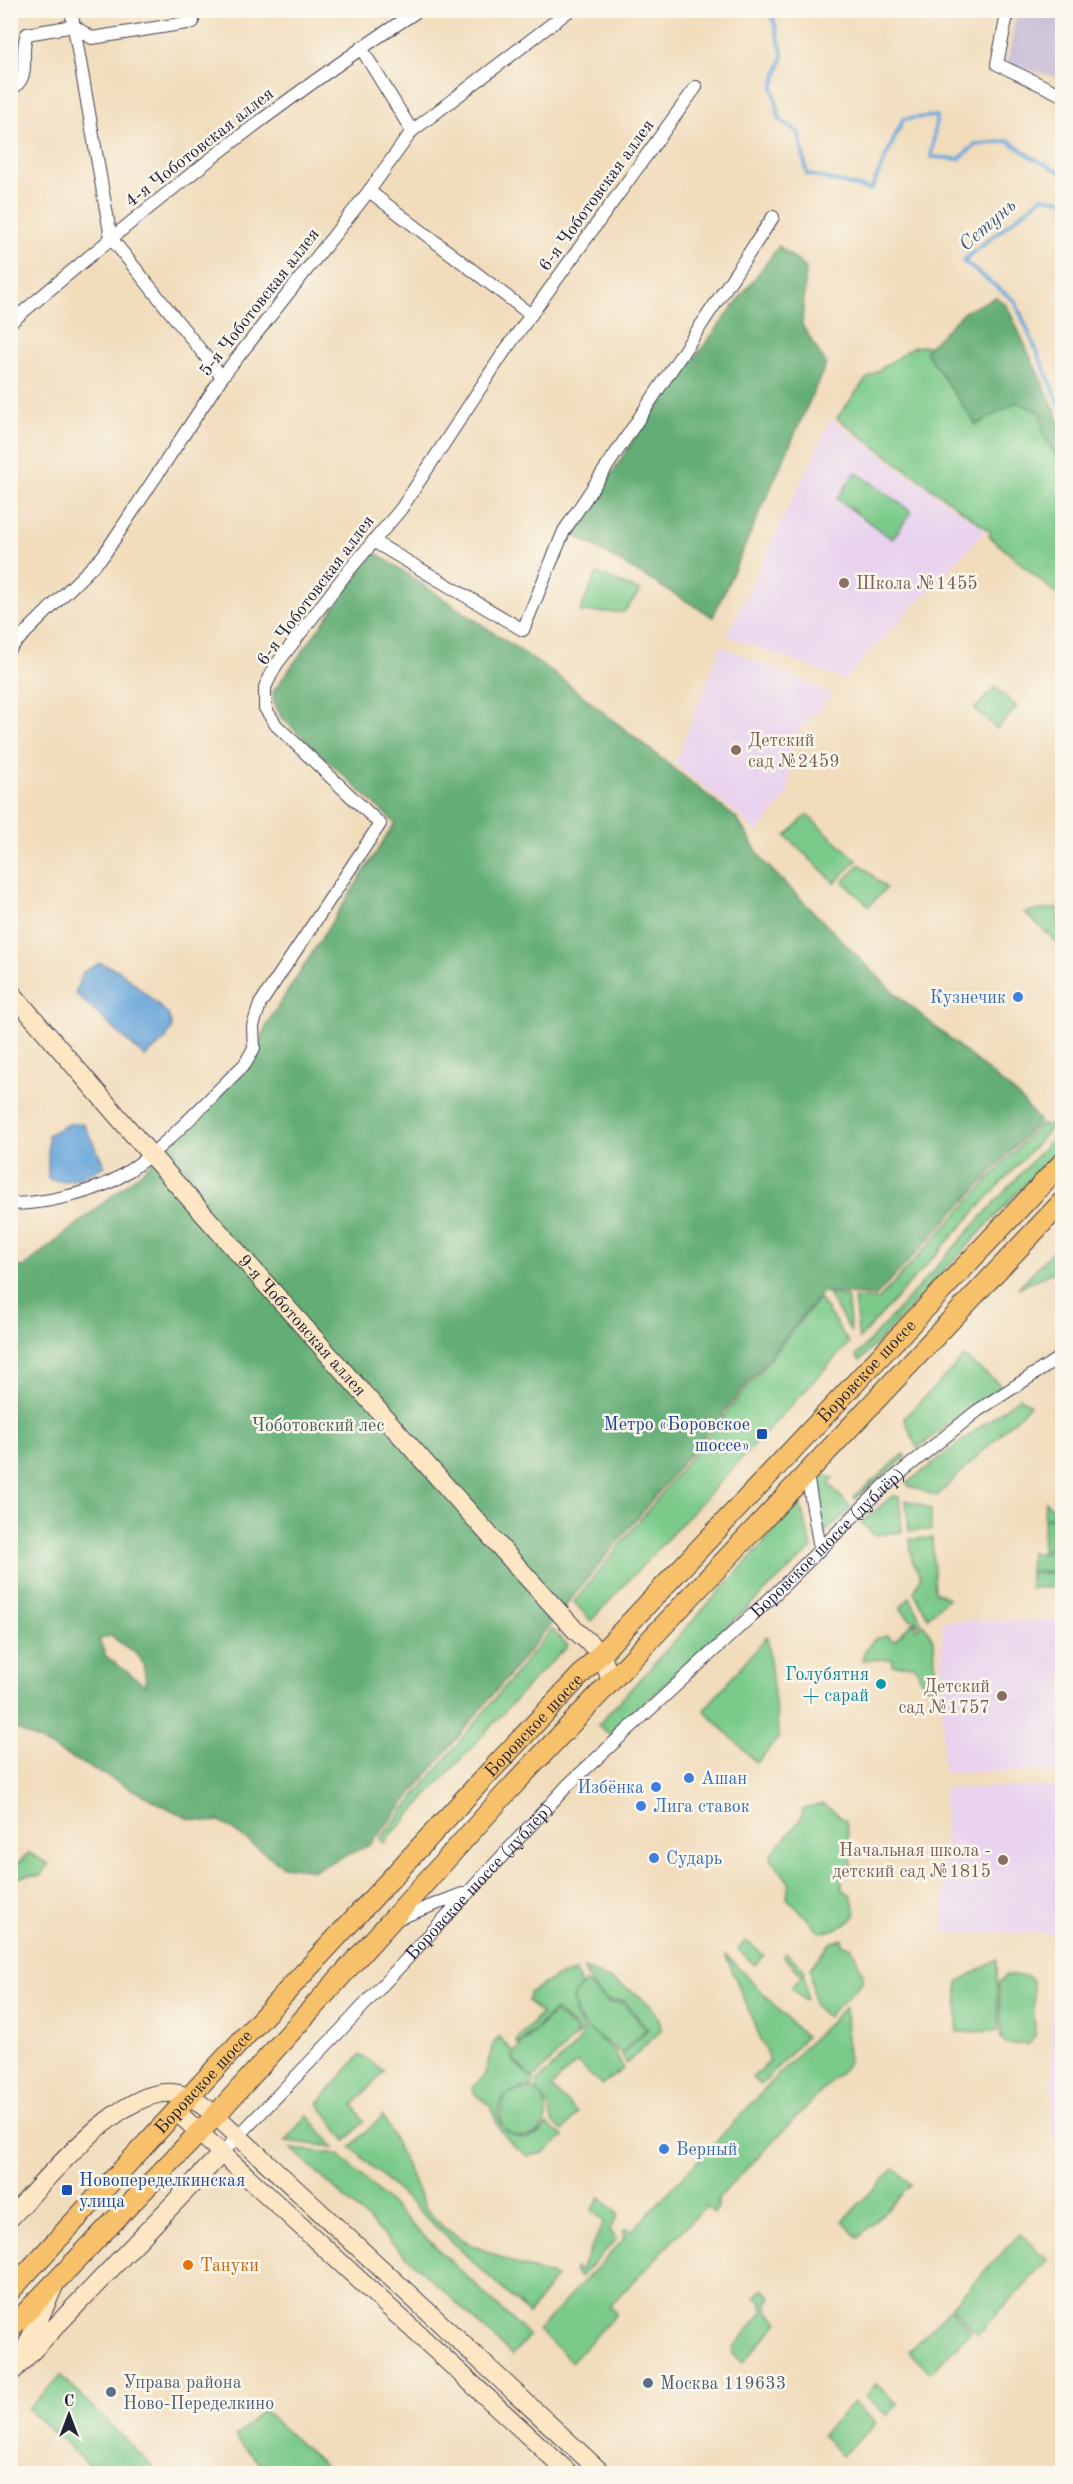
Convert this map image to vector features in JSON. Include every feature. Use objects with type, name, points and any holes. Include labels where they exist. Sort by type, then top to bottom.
[{"type":"main road","name":"9-я Чоботовская аллея","points":[[10,991],[150,1154],[517,1566],[577,1632],[601,1653]]},
{"type":"main road","name":"Боровское шоссе","points":[[14,2284],[156,2131],[184,2105],[601,1653],[1062,1162]]},
{"type":"main road","name":"Боровское шоссе","points":[[10,2329],[215,2116],[611,1681],[1062,1202]]},
{"type":"main road","points":[[601,1653],[611,1681]]},
{"type":"main road","points":[[10,2218],[88,2135],[127,2106],[155,2095],[176,2093],[200,2132],[570,2474]]},
{"type":"main road","points":[[184,2105],[215,2116],[238,2136],[603,2474]]},
{"type":"main road","name":"Боровское шоссе (дублёр)","points":[[14,2370],[222,2153]]},
{"type":"main road","points":[[14,2370],[57,2278]]},
{"type":"street","points":[[71,10],[111,238],[222,377]]},
{"type":"street","name":"4-я Чоботовская аллея","points":[[10,323],[111,238],[326,72],[419,10]]},
{"type":"street","name":"5-я Чоботовская аллея","points":[[10,648],[103,556],[222,377],[369,191],[412,131],[570,10]]},
{"type":"street","points":[[1008,10],[997,64],[1062,95]]},
{"type":"street","points":[[10,90],[23,80],[26,68],[23,43],[27,34],[74,26],[92,38],[193,22]]},
{"type":"street","points":[[361,48],[412,131]]},
{"type":"street","name":"6-я Чоботовская аллея","points":[[150,1154],[245,1064],[254,1048],[253,1026],[260,1004],[381,824],[276,725],[265,708],[265,687],[276,665],[373,541],[401,509],[531,315],[696,87]]},
{"type":"street","points":[[369,191],[531,315]]},
{"type":"street","points":[[373,541],[524,630],[564,531],[773,217]]},
{"type":"street","points":[[10,1204],[31,1204],[97,1187],[120,1176],[150,1154]]},
{"type":"street","name":"Боровское шоссе (дублёр)","points":[[222,2153],[340,2031],[568,1785],[774,1595],[884,1486],[953,1430],[1004,1393],[1062,1356]]},
{"type":"street","points":[[807,1475],[820,1548]]},
{"type":"street","points":[[393,1920],[466,1893]]},
{"type":"shaded area","points":[[1017,11],[1062,11],[1062,78],[1015,67],[1008,61]]},
{"type":"shaded area","name":"Школа №1455","points":[[831,419],[986,530],[844,680],[727,636]]},
{"type":"shaded area","name":"Детский сад №2459","points":[[721,646],[833,694],[793,737],[788,794],[758,832],[675,763]]},
{"type":"shaded area","name":"Детский сад №1757","points":[[1062,1620],[1062,1771],[943,1772],[942,1621]]},
{"type":"shaded area","name":"Начальная школа - детский сад №1815","points":[[1062,1787],[1062,1933],[944,1933],[944,1788]]},
{"type":"shaded area","points":[[1051,1952],[1062,1952],[1062,2137],[1053,2137]]},
{"type":"green space","points":[[779,246],[806,268],[802,325],[826,364],[713,617],[573,534],[636,436]]},
{"type":"green space","points":[[996,297],[1007,306],[1062,426],[1062,466],[1042,432],[1041,413],[1017,402],[976,425],[925,351],[964,312]]},
{"type":"green space","points":[[1014,339],[1062,430],[1062,599],[989,536],[991,532],[837,418],[866,379],[913,347]]},
{"type":"green space","points":[[856,472],[912,512],[892,539],[837,499]]},
{"type":"green space","name":"Чоботовский лес","points":[[373,554],[379,555],[562,679],[737,819],[763,861],[889,988],[1019,1097],[1039,1121],[876,1296],[822,1292],[370,1845],[314,1870],[283,1866],[220,1821],[207,1822],[187,1818],[11,1726],[10,1266],[24,1267],[144,1170],[254,1057],[268,1022],[395,823],[281,717],[274,702],[273,692]],"holes":[[[111,1635],[140,1658],[146,1686],[106,1656],[99,1640]]]},
{"type":"green space","points":[[597,573],[640,591],[624,612],[580,612]]},
{"type":"green space","points":[[995,687],[1017,707],[997,729],[975,709]]},
{"type":"green space","points":[[807,815],[857,860],[835,883],[786,836]]},
{"type":"green space","points":[[860,864],[886,888],[869,906],[843,882]]},
{"type":"green space","points":[[1058,908],[1062,947],[1024,912]]},
{"type":"green space","points":[[1039,1125],[1054,1125],[859,1339],[854,1298],[878,1300]]},
{"type":"green space","points":[[1062,1128],[1062,1145],[860,1361],[856,1356]]},
{"type":"green space","points":[[1062,1241],[1062,1268],[1018,1288]]},
{"type":"green space","points":[[828,1294],[847,1297],[851,1332]]},
{"type":"green space","points":[[819,1298],[849,1343],[591,1621],[574,1602]]},
{"type":"green space","points":[[964,1357],[1002,1386],[917,1448],[904,1418]]},
{"type":"green space","points":[[1020,1397],[1030,1405],[937,1496],[908,1486],[907,1483]]},
{"type":"green space","points":[[904,1454],[905,1458],[855,1499],[854,1497]]},
{"type":"green space","points":[[826,1476],[834,1478],[829,1484],[851,1508],[826,1532],[814,1492],[817,1478]]},
{"type":"green space","points":[[892,1496],[899,1497],[902,1532],[874,1535],[861,1523]]},
{"type":"green space","points":[[906,1500],[931,1509],[931,1530],[909,1531]]},
{"type":"green space","points":[[1045,1501],[1062,1516],[1045,1518],[1062,1519],[1062,1544],[1042,1551]]},
{"type":"green space","points":[[800,1503],[812,1548],[610,1735],[598,1725]]},
{"type":"green space","points":[[932,1538],[935,1592],[948,1598],[928,1617],[914,1592],[921,1577],[912,1560],[910,1539]]},
{"type":"green space","points":[[1061,1547],[1055,1554],[1054,1572],[1030,1571],[1031,1553],[1044,1553]]},
{"type":"green space","points":[[1062,1548],[1061,1587],[1030,1588],[1030,1573],[1055,1573],[1056,1555]]},
{"type":"green space","points":[[910,1597],[922,1623],[916,1625],[916,1620],[910,1619],[900,1608]]},
{"type":"green space","points":[[914,1621],[915,1629],[924,1625],[934,1641],[936,1686],[924,1686],[915,1665],[893,1665],[893,1659],[863,1660],[863,1654],[874,1639],[887,1636],[894,1641]]},
{"type":"green space","points":[[552,1629],[568,1646],[536,1677],[384,1843],[380,1839]]},
{"type":"green space","points":[[767,1636],[779,1737],[757,1763],[704,1710]]},
{"type":"green space","points":[[824,1804],[846,1821],[852,1867],[842,1875],[842,1890],[851,1895],[856,1914],[840,1927],[820,1932],[787,1898],[789,1882],[771,1859],[772,1853],[801,1819],[803,1809]]},
{"type":"green space","points":[[29,1853],[49,1864],[40,1876],[28,1875],[17,1878],[11,1869]]},
{"type":"green space","points":[[842,1939],[842,1944],[852,1948],[863,1974],[862,1982],[827,2017],[815,2006],[810,1968],[830,1943]]},
{"type":"green space","points":[[746,1941],[764,1955],[755,1965],[738,1949]]},
{"type":"green space","points":[[786,1953],[803,1968],[807,1999],[804,2000],[791,1988],[802,1975],[783,1956]]},
{"type":"green space","points":[[725,1954],[805,2037],[761,2085],[752,2078],[770,2061]]},
{"type":"green space","points":[[997,1959],[998,2031],[957,2032],[958,1982]]},
{"type":"green space","points":[[584,1969],[632,1991],[653,2008],[659,2019],[661,2030],[626,2064],[622,2055],[648,2029],[624,2001],[608,2001],[590,1984]]},
{"type":"green space","points":[[576,1972],[581,1985],[573,1998],[576,2017],[583,2027],[577,2036],[576,2028],[555,2010],[519,2045],[516,2041],[541,2014],[528,2001],[529,1993],[556,1977]]},
{"type":"green space","points":[[1006,1975],[1028,1976],[1033,1982],[1035,2036],[1029,2044],[1006,2044],[1001,2039],[999,1983]]},
{"type":"green space","points":[[585,1982],[608,2003],[623,2003],[646,2029],[621,2053],[588,2029],[616,2053],[623,2069],[601,2085],[577,2062],[551,2087],[578,2113],[563,2131],[552,2122],[549,2106],[535,2090],[538,2081],[577,2044],[586,2027],[578,2017],[574,2003],[575,1994]]},
{"type":"green space","points":[[846,2007],[848,2064],[718,2198],[718,2208],[714,2213],[706,2206],[610,2306],[616,2314],[572,2362],[538,2330],[624,2239],[623,2232],[627,2228],[631,2232],[811,2040]]},
{"type":"green space","points":[[555,2012],[575,2030],[576,2036],[535,2077],[530,2077],[514,2059],[513,2053]]},
{"type":"green space","points":[[499,2037],[512,2050],[514,2062],[534,2080],[531,2088],[519,2088],[507,2095],[523,2089],[535,2091],[543,2098],[546,2109],[546,2120],[541,2130],[532,2136],[514,2135],[518,2137],[528,2138],[538,2134],[547,2125],[564,2137],[544,2153],[528,2156],[513,2146],[499,2128],[490,2106],[472,2089],[485,2074],[493,2044]],"holes":[[[506,2096],[501,2114],[504,2127],[498,2116],[499,2106]]]},
{"type":"green space","points":[[360,2055],[384,2071],[353,2105],[364,2121],[346,2141],[318,2103]]},
{"type":"green space","points":[[307,2115],[334,2147],[286,2141]]},
{"type":"green space","points":[[383,2115],[426,2209],[444,2228],[472,2245],[516,2264],[556,2277],[529,2314],[351,2147]]},
{"type":"green space","points":[[292,2149],[338,2154],[529,2336],[512,2355]]},
{"type":"green space","points":[[895,2168],[911,2185],[858,2238],[842,2221]]},
{"type":"green space","points":[[600,2197],[619,2215],[609,2230],[616,2240],[580,2277],[575,2272],[575,2268],[580,2271],[604,2222],[592,2210]]},
{"type":"green space","points":[[1020,2234],[1048,2260],[978,2334],[951,2307]]},
{"type":"green space","points":[[763,2289],[771,2297],[767,2303],[767,2310],[779,2322],[743,2362],[734,2355],[734,2347],[763,2312],[762,2303],[755,2297]]},
{"type":"green space","points":[[950,2309],[971,2331],[931,2372],[908,2352]]},
{"type":"green space","points":[[61,2376],[153,2467],[151,2473],[98,2473],[28,2409]]},
{"type":"green space","points":[[876,2384],[898,2404],[887,2416],[865,2397]]},
{"type":"green space","points":[[853,2402],[876,2423],[842,2456],[822,2435]]},
{"type":"green space","points":[[263,2410],[325,2466],[317,2473],[269,2473],[235,2438]]},
{"type":"water","points":[[100,963],[120,971],[168,1014],[172,1028],[166,1039],[145,1057],[75,993],[83,972]]},
{"type":"water","points":[[83,1123],[105,1166],[71,1180],[48,1179],[48,1135],[68,1124]]},
{"type":"waterway","name":"Сетунь","points":[[761,10],[773,18],[783,56],[773,87],[780,120],[799,133],[807,174],[871,190],[903,119],[937,116],[931,157],[959,159],[975,145],[1009,141],[1033,158],[1062,173]]},
{"type":"waterway","name":"Сетунь","points":[[1062,200],[1042,197],[963,261],[1015,301],[1062,410]]},
{"type":"place","name":"Школа №1455","points":[[844,583]]},
{"type":"place","name":"Детский сад №2459","points":[[736,750]]},
{"type":"place","name":"Кузнечик","points":[[1018,997]]},
{"type":"place","name":"Метро «Боровское шоссе»","points":[[762,1434]]},
{"type":"place","name":"Голубятня + сарай","points":[[881,1684]]},
{"type":"place","name":"Детский сад №1757","points":[[1002,1696]]},
{"type":"place","name":"Ашан","points":[[689,1778]]},
{"type":"place","name":"Избёнка","points":[[656,1787]]},
{"type":"place","name":"Лига ставок","points":[[641,1806]]},
{"type":"place","name":"Сударь","points":[[654,1858]]},
{"type":"place","name":"Начальная школа - детский сад №1815","points":[[1003,1860]]},
{"type":"place","name":"Верный","points":[[664,2149]]},
{"type":"place","name":"Новопеределкинская улица","points":[[67,2190]]},
{"type":"place","name":"Тануки","points":[[188,2265]]},
{"type":"place","name":"Москва 119633","points":[[648,2383]]},
{"type":"place","name":"Управа района Ново-Переделкино","points":[[111,2392]]}]
